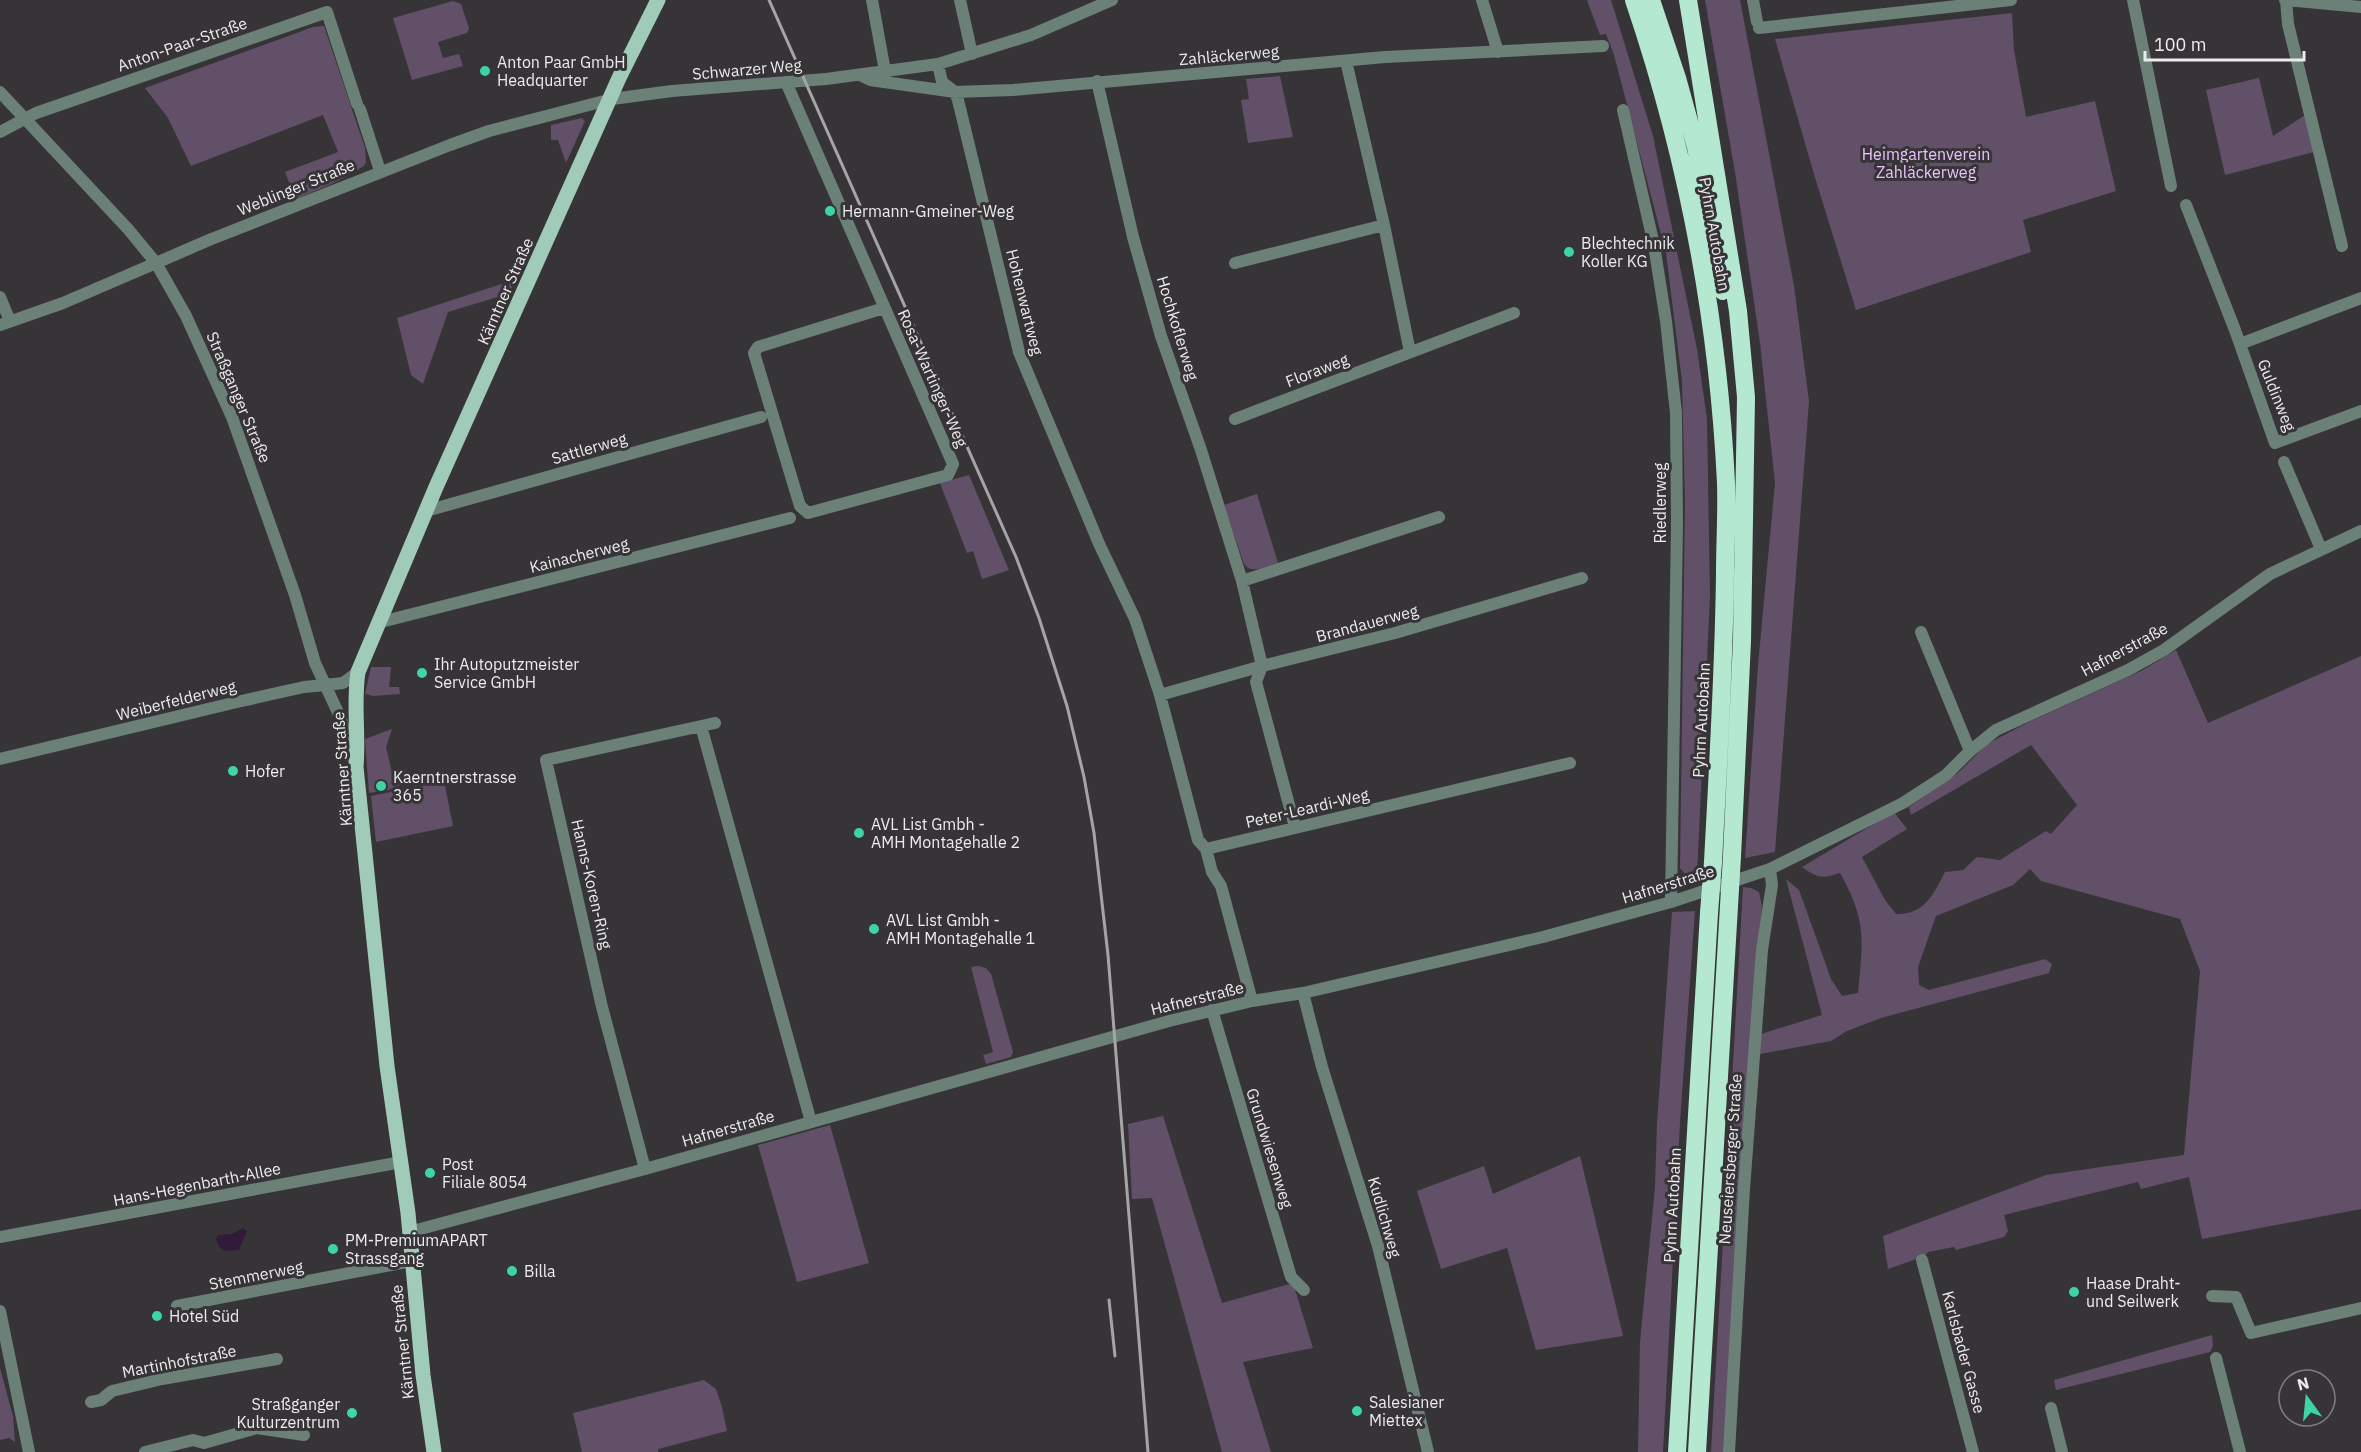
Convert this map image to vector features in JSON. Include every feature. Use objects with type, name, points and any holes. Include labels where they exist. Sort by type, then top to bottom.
[{"type":"highway","name":"Pyhrn Autobahn","points":[[1634,0],[1654,60],[1681,157],[1700,248],[1719,388],[1726,485],[1725,601],[1713,862],[1677,1452]]},
{"type":"highway","points":[[1651,0],[1677,78],[1696,147],[1726,312],[1735,398],[1746,466]]},
{"type":"highway","name":"Pyhrn Autobahn","points":[[1688,0],[1738,311],[1746,397],[1742,641],[1732,856],[1697,1452]]},
{"type":"main road","name":"Kärntner Straße","points":[[434,1452],[401,1162],[387,1066],[356,767],[358,748],[355,692],[358,672],[426,511],[643,28],[658,0]]},
{"type":"street","points":[[872,0],[885,71]]},
{"type":"street","points":[[960,0],[972,54]]},
{"type":"street","name":"Schwarzer Weg","points":[[612,99],[672,91],[860,75],[938,64],[1031,34],[1112,0]]},
{"type":"street","points":[[1482,0],[1498,52]]},
{"type":"street","points":[[1753,0],[1758,25],[1971,2],[2011,0]]},
{"type":"street","points":[[2133,0],[2171,186]]},
{"type":"street","points":[[2342,246],[2288,24],[2286,0],[2361,8]]},
{"type":"street","name":"Anton-Paar-Straße","points":[[26,119],[65,103],[327,12],[380,171]]},
{"type":"street","name":"Zahläckerweg","points":[[860,75],[870,80],[955,92],[1013,90],[1346,61],[1603,46]]},
{"type":"street","points":[[1346,61],[1384,225],[1410,352]]},
{"type":"street","name":"Hohenwartweg","points":[[938,64],[942,82],[955,92],[1019,352],[1100,547],[1135,619],[1160,695]]},
{"type":"street","name":"Hochkoflerweg","points":[[1098,81],[1133,237],[1161,336],[1202,450],[1242,581],[1262,666],[1256,682],[1295,827]]},
{"type":"street","name":"Rosa-Wartinger-Weg","points":[[786,82],[953,464],[948,475],[808,513],[800,506],[754,353],[758,347],[884,308]]},
{"type":"street","name":"Straßganger Straße","points":[[0,92],[128,228],[156,263],[186,316],[232,417],[295,595],[315,663],[341,719],[356,767]]},
{"type":"street","name":"Weblinger Straße","points":[[5,323],[63,303],[209,240],[380,171],[489,131],[612,99]]},
{"type":"street","name":"Riedlerweg","points":[[1623,110],[1654,245],[1668,333],[1676,413],[1677,525],[1671,902]]},
{"type":"street","points":[[0,132],[26,119]]},
{"type":"street","name":"Guldinweg","points":[[2186,205],[2240,344],[2275,443],[2361,411]]},
{"type":"street","points":[[1235,263],[1384,225]]},
{"type":"street","points":[[0,297],[5,323]]},
{"type":"street","name":"Guldinweg","points":[[2240,344],[2361,298]]},
{"type":"street","name":"Floraweg","points":[[1235,419],[1515,313]]},
{"type":"street","name":"Sattlerweg","points":[[426,511],[761,417]]},
{"type":"street","points":[[2284,462],[2321,549]]},
{"type":"street","name":"Kainacherweg","points":[[377,623],[790,518]]},
{"type":"street","points":[[1242,581],[1439,518]]},
{"type":"street","name":"Hafnerstraße","points":[[409,1232],[1212,1010],[1252,1000],[1304,993],[1543,937],[1671,902],[1770,869],[1903,803],[1946,775],[1996,730],[2128,670],[2164,650],[2261,580],[2361,531]]},
{"type":"street","name":"Brandauerweg","points":[[1160,695],[1262,666],[1366,641],[1582,578]]},
{"type":"street","points":[[1921,632],[1970,751]]},
{"type":"street","name":"Weiberfelderweg","points":[[0,758],[304,687],[343,683],[358,672]]},
{"type":"street","points":[[1160,695],[1198,840],[1206,849],[1212,872],[1221,886],[1252,1000]]},
{"type":"street","name":"Hanns-Koren-Ring","points":[[645,1168],[602,1007],[546,760],[715,723]]},
{"type":"street","points":[[701,726],[811,1122]]},
{"type":"street","name":"Peter-Leardi-Weg","points":[[1206,849],[1468,789],[1570,763]]},
{"type":"street","name":"Neuseiersberger Straße","points":[[1729,1452],[1744,1189],[1762,950],[1772,885],[1770,869]]},
{"type":"street","name":"Kudlichweg","points":[[1304,993],[1322,1067],[1378,1246],[1428,1452]]},
{"type":"street","name":"Grundwiesenweg","points":[[1212,1010],[1291,1277],[1304,1290]]},
{"type":"street","name":"Hans-Hegenbarth-Allee","points":[[0,1237],[401,1162]]},
{"type":"street","name":"Karlsbader Gasse","points":[[1922,1260],[1973,1452]]},
{"type":"street","name":"Stemmerweg","points":[[177,1306],[412,1262]]},
{"type":"street","points":[[2212,1296],[2236,1297],[2251,1333],[2361,1308]]},
{"type":"street","points":[[0,1311],[29,1452]]},
{"type":"street","points":[[2216,1358],[2240,1452]]},
{"type":"street","name":"Martinhofstraße","points":[[91,1402],[101,1400],[112,1391],[162,1378],[277,1359]]},
{"type":"street","points":[[2051,1408],[2062,1452]]},
{"type":"street","points":[[145,1452],[193,1440],[206,1448],[257,1428],[304,1434]]},
{"type":"green space","points":[[1587,0],[1611,0],[1653,136],[1697,349],[1707,419],[1710,597],[1697,875],[1688,878],[1680,868],[1685,503],[1682,381],[1666,253],[1614,55],[1606,34],[1600,35]]},
{"type":"green space","points":[[1705,0],[1740,0],[1794,286],[1809,401],[1775,852],[1745,858],[1758,665],[1775,483],[1760,343],[1735,172]]},
{"type":"green space","points":[[453,1],[461,4],[469,28],[467,33],[438,42],[443,58],[459,54],[463,66],[412,80],[393,18]]},
{"type":"green space","name":"Heimgartenverein Zahläckerweg","points":[[2012,13],[2014,50],[2026,117],[2095,101],[2116,191],[2023,220],[2031,252],[1856,310],[1775,39]]},
{"type":"green space","points":[[324,26],[365,148],[364,166],[336,182],[296,199],[285,172],[338,152],[323,115],[191,166],[168,118],[145,88],[313,27]]},
{"type":"green space","points":[[1280,76],[1293,137],[1248,143],[1241,100],[1249,99],[1246,79]]},
{"type":"green space","points":[[2259,78],[2273,136],[2305,115],[2314,152],[2225,175],[2206,90]]},
{"type":"green space","points":[[582,118],[585,121],[566,163],[558,140],[551,140],[551,125]]},
{"type":"green space","points":[[514,280],[511,293],[448,312],[423,384],[411,375],[397,318]]},
{"type":"green space","points":[[969,475],[1009,570],[982,579],[973,551],[967,553],[940,483]]},
{"type":"green space","points":[[1257,494],[1278,563],[1265,568],[1251,569],[1244,564],[1224,505]]},
{"type":"green space","points":[[2176,650],[2208,723],[2361,656],[2361,1209],[2202,1239],[2189,1177],[2141,1189],[2138,1182],[2004,1215],[2008,1231],[2004,1237],[1956,1250],[1954,1247],[1928,1252],[1925,1256],[1888,1269],[1883,1236],[2046,1175],[2184,1155],[2200,971],[2180,919],[2041,881],[2030,869],[2013,885],[1936,916],[1918,967],[1919,985],[1929,990],[2045,959],[2052,964],[2049,973],[1881,1018],[1847,1031],[1831,1041],[1760,1054],[1761,1034],[1822,1015],[1786,879],[1799,890],[1831,979],[1842,996],[1858,993],[1861,931],[1849,890],[1840,873],[1820,876],[1802,867],[1894,812],[1907,829],[1862,857],[1885,900],[1896,914],[1906,913],[1921,907],[1927,901],[1945,872],[1963,870],[1977,857],[2000,860],[2046,831],[2051,834],[2077,805],[2031,745],[1911,815],[1909,807],[1959,772],[1987,744],[2029,722],[2143,670]]},
{"type":"green space","points":[[371,667],[391,667],[389,687],[399,687],[400,694],[373,696],[365,694]]},
{"type":"green space","points":[[392,729],[386,747],[394,781],[402,785],[369,793],[365,739]]},
{"type":"green space","points":[[444,781],[453,826],[376,842],[371,796]]},
{"type":"green space","points":[[1743,887],[1759,892],[1762,906],[1744,1112],[1724,1452],[1711,1452]]},
{"type":"green space","points":[[1695,911],[1680,1123],[1663,1452],[1638,1452],[1640,1342],[1655,1187],[1657,1123],[1672,912]]},
{"type":"green space","points":[[971,967],[986,968],[991,974],[1013,1052],[1011,1057],[986,1064],[983,1055],[993,1052]]},
{"type":"green space","points":[[1163,1116],[1222,1303],[1293,1283],[1313,1348],[1243,1362],[1271,1452],[1222,1452],[1152,1198],[1132,1199],[1128,1124]]},
{"type":"green space","points":[[830,1125],[869,1263],[797,1282],[758,1145]]},
{"type":"green space","points":[[1580,1156],[1623,1336],[1536,1350],[1507,1248],[1441,1269],[1417,1191],[1484,1166],[1493,1194]]},
{"type":"green space","points":[[2212,1335],[2213,1346],[2210,1352],[2056,1390],[2054,1380]]},
{"type":"green space","points":[[0,1368],[13,1416],[15,1442],[9,1438],[0,1440]]},
{"type":"green space","points":[[704,1380],[716,1389],[727,1431],[658,1449],[658,1452],[582,1452],[573,1413]]},
{"type":"shaded area","points":[[243,1228],[247,1231],[239,1250],[225,1251],[219,1247],[216,1239],[218,1235],[232,1234]]},
{"type":"railway","points":[[769,0],[1016,557],[1039,618],[1067,706],[1084,777],[1094,833],[1108,955],[1148,1452]]},
{"type":"railway","points":[[1109,1300],[1115,1356]]},
{"type":"place","name":"Anton Paar GmbH Headquarter","points":[[485,71]]},
{"type":"place","name":"Hermann-Gmeiner-Weg","points":[[830,211]]},
{"type":"place","name":"Blechtechnik Koller KG","points":[[1569,252]]},
{"type":"place","name":"Ihr Autoputzmeister Service GmbH","points":[[422,673]]},
{"type":"place","name":"Hofer","points":[[233,771]]},
{"type":"place","name":"Kaerntnerstrasse 365","points":[[381,786]]},
{"type":"place","name":"AVL List Gmbh - AMH Montagehalle 2","points":[[859,833]]},
{"type":"place","name":"AVL List Gmbh - AMH Montagehalle 1","points":[[874,929]]},
{"type":"place","name":"Post Filiale 8054","points":[[430,1173]]},
{"type":"place","name":"PM-PremiumAPART Strassgang","points":[[333,1249]]},
{"type":"place","name":"Billa","points":[[512,1271]]},
{"type":"place","name":"Haase Draht- und Seilwerk","points":[[2074,1292]]},
{"type":"place","name":"Hotel Süd","points":[[157,1316]]},
{"type":"place","name":"Salesianer Miettex","points":[[1357,1411]]},
{"type":"place","name":"Straßganger Kulturzentrum","points":[[352,1413]]}]
